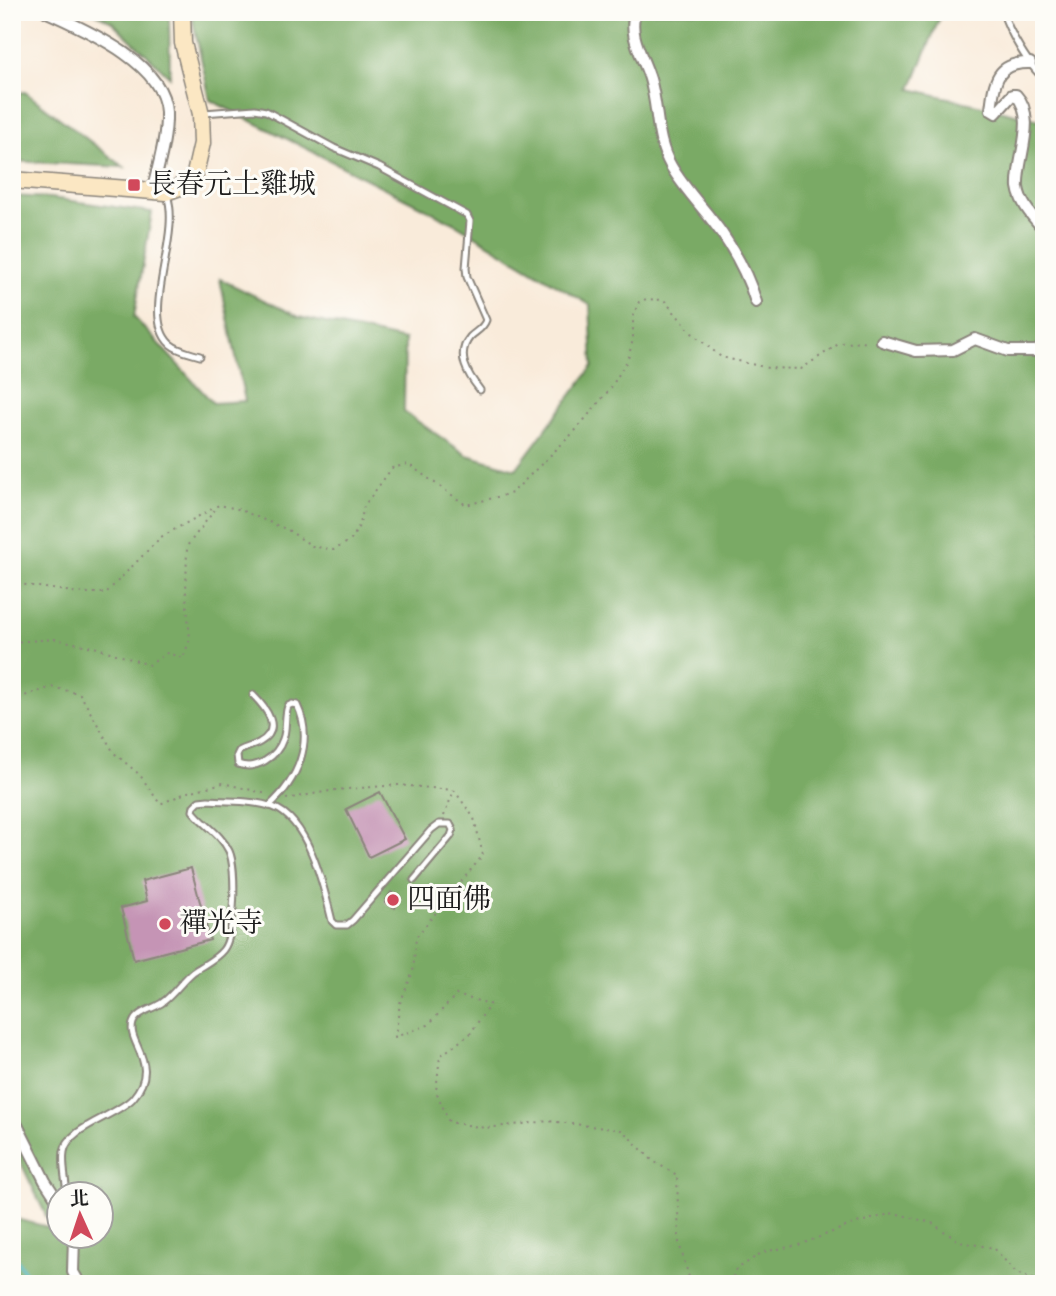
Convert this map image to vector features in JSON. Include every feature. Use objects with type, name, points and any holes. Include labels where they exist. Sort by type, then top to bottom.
[{"type":"street","points":[[47,12],[80,27],[133,60],[157,82],[164,98],[166,114],[159,192]]},
{"type":"street","points":[[12,180],[159,192],[188,184],[195,174],[202,144],[201,114],[183,43],[182,12]]},
{"type":"street","points":[[635,12],[632,26],[634,36],[654,96],[657,130],[663,150],[693,199],[727,240],[750,284],[756,302]]},
{"type":"street","points":[[1030,63],[1011,65],[1001,72],[991,110],[996,113],[1012,95],[1016,95],[1021,101],[1026,130],[1018,190],[1030,214],[1044,229]]},
{"type":"street","points":[[882,341],[916,351],[953,350],[975,340],[1008,351],[1035,351],[1044,348]]},
{"type":"street","points":[[12,1115],[46,1183]]},
{"type":"street","points":[[74,1250],[73,1272],[80,1284]]},
{"type":"lane","points":[[1003,12],[1030,63],[1044,78]]},
{"type":"lane","points":[[201,114],[255,109],[266,111],[334,148],[379,167],[467,215],[470,221],[467,277],[486,320],[484,326],[468,339],[463,355],[468,374],[480,390]]},
{"type":"lane","points":[[159,192],[172,214],[158,310],[160,326],[165,338],[172,345],[181,351],[200,356]]},
{"type":"lane","points":[[253,695],[268,711],[270,732],[259,743],[239,751],[238,764],[257,765],[273,755],[284,737],[288,706],[297,705],[303,723],[302,758],[290,783],[269,806]]},
{"type":"lane","points":[[66,1180],[63,1155],[69,1139],[131,1100],[139,1090],[144,1076],[144,1064],[132,1028],[133,1021],[138,1015],[165,1001],[194,972],[221,953],[228,941],[233,895],[233,860],[221,839],[193,811],[199,801],[269,806],[287,816],[305,841],[322,878],[332,921],[341,926],[353,920],[414,847],[442,823],[450,824],[453,830],[451,836],[414,880]]},
{"type":"path","points":[[12,589],[19,584],[79,593],[106,593],[161,537],[219,505],[238,509],[288,530],[312,546],[334,550],[351,540],[360,524],[364,506],[392,468],[408,464],[466,505],[512,493],[575,431],[610,389],[628,359],[634,339],[633,316],[639,302],[646,299],[664,300],[692,332],[721,357],[768,368],[801,369],[840,343],[882,341]]},
{"type":"path","points":[[12,642],[55,639],[98,648],[149,665],[166,653],[184,658],[190,639],[186,595],[187,546],[219,505]]},
{"type":"path","points":[[12,700],[52,687],[80,694],[114,753],[140,775],[160,804],[188,792],[223,783],[290,800],[335,790],[398,785],[454,790],[474,818],[483,855],[416,937],[413,972],[400,1003],[396,1037],[428,1025],[456,995],[490,1004],[470,1034],[440,1056],[436,1091],[449,1122],[485,1128],[549,1121],[622,1130],[653,1161],[677,1175],[679,1243],[691,1284]]},
{"type":"path","points":[[442,823],[454,790]]},
{"type":"path","points":[[732,1284],[734,1271],[763,1252],[799,1245],[853,1224],[894,1213],[932,1223],[960,1242],[994,1248],[1016,1273],[1044,1283]]},
{"type":"green space","points":[[93,12],[169,12],[170,77],[112,22]]},
{"type":"green space","points":[[194,12],[942,12],[911,89],[1044,121],[1044,1284],[12,1284],[12,1218],[46,1226],[46,1250],[116,1250],[116,1180],[46,1180],[46,1215],[12,1144],[12,196],[51,198],[152,212],[134,317],[213,403],[245,401],[220,279],[299,317],[405,340],[404,412],[467,455],[516,469],[593,366],[590,305],[452,222],[210,100],[193,21]]},
{"type":"green space","points":[[25,92],[124,167],[12,161],[12,93]]},
{"type":"building","points":[[380,792],[405,839],[369,857],[346,809]]},
{"type":"building","name":"禪光寺","points":[[191,868],[210,940],[134,960],[121,908],[147,901],[142,881]]},
{"type":"building","name":"四面佛","points":[[391,892],[401,898],[395,908],[385,902]]},
{"type":"waterway","points":[[12,1253],[33,1284]]},
{"type":"place","name":"長春元土雞城","points":[[134,185]]},
{"type":"place","name":"四面佛","points":[[393,900]]},
{"type":"place","name":"禪光寺","points":[[165,924]]}]
